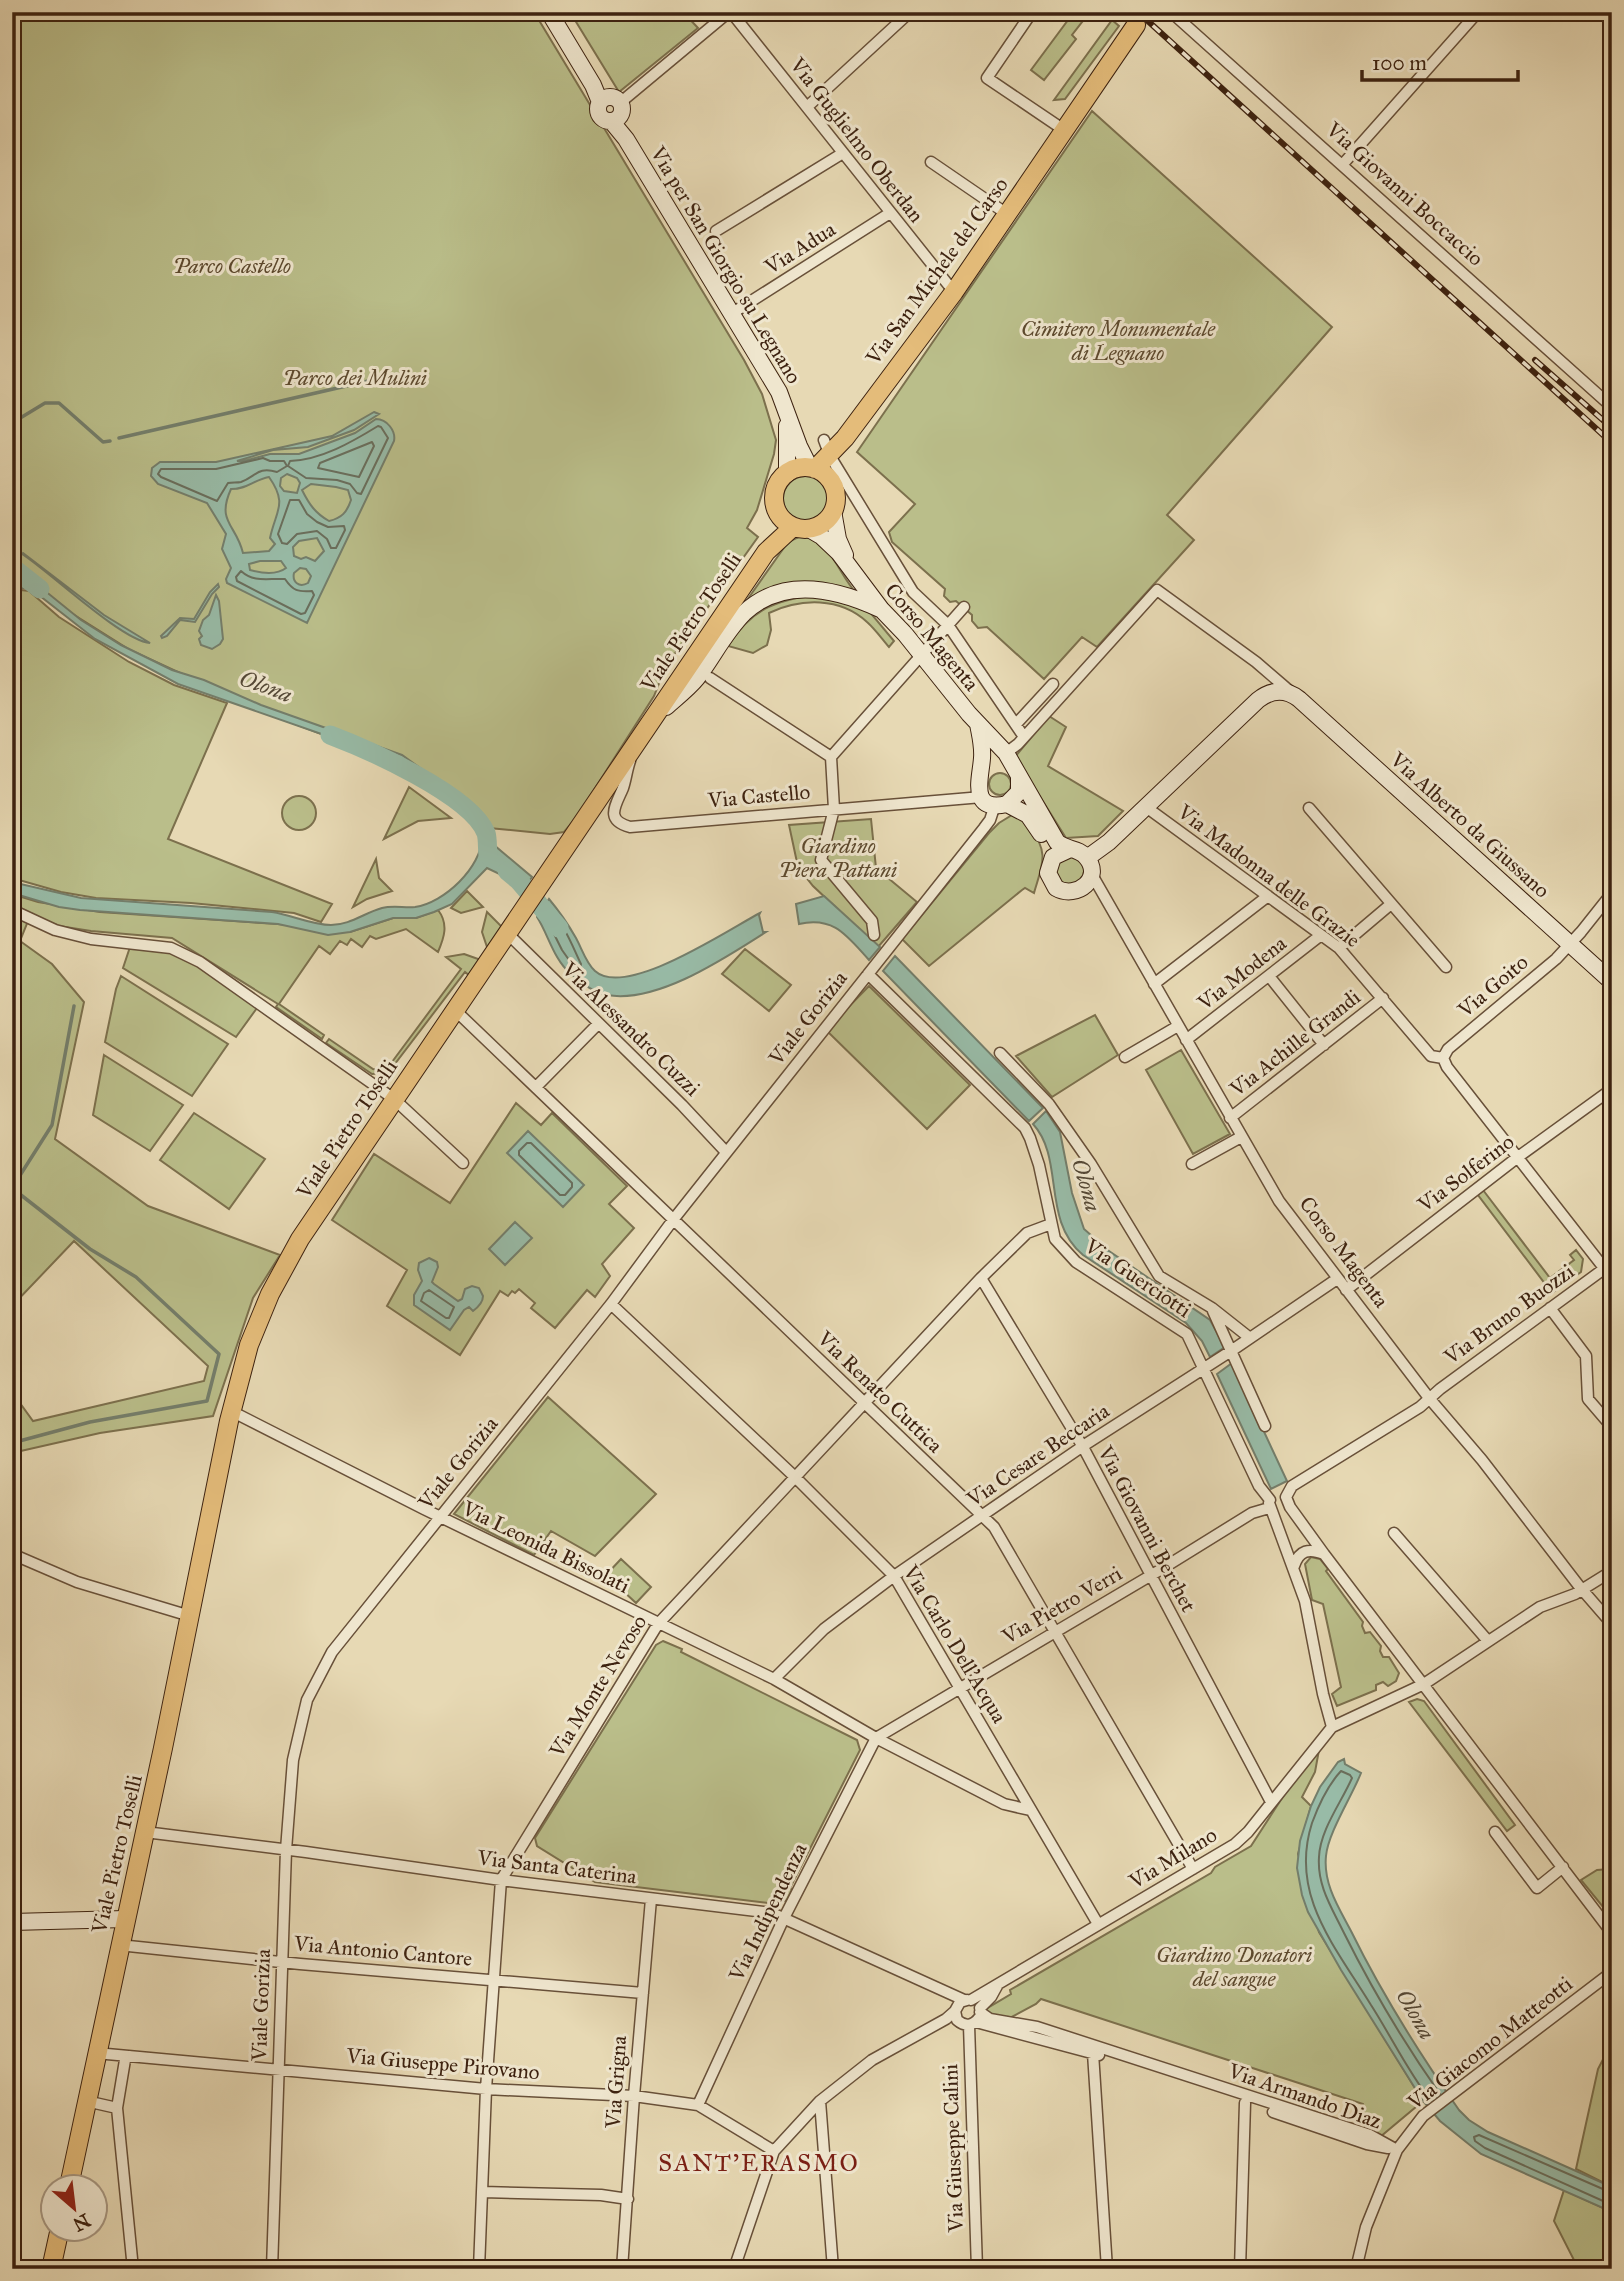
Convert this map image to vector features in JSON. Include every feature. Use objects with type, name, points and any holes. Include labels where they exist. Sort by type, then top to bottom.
[{"type":"main road","name":"Via San Michele del Carso","points":[[829,460],[954,292],[1136,25]]},
{"type":"main road","points":[[829,460],[836,495],[834,511],[824,523],[801,528],[780,517],[775,502],[777,486],[787,474],[794,470],[812,469],[829,460]]},
{"type":"main road","name":"Viale Pietro Toselli","points":[[72,2172],[231,1411],[249,1345],[270,1294],[300,1239],[766,552],[777,510]]},
{"type":"main road","name":"Viale Pietro Toselli","points":[[766,552],[801,528]]},
{"type":"main road","points":[[51,2269],[57,2242]]},
{"type":"street","name":"Via per San Giorgio su Legnano","points":[[549,12],[593,85],[611,108],[626,139],[779,392],[799,446],[812,469]]},
{"type":"street","name":"Via Guglielmo Oberdan","points":[[730,12],[954,292]]},
{"type":"street","points":[[611,108],[730,12]]},
{"type":"street","points":[[807,107],[910,12]]},
{"type":"street","points":[[1032,12],[987,78],[1064,130]]},
{"type":"street","name":"Via Giovanni Boccaccio","points":[[1171,12],[1612,407]]},
{"type":"street","points":[[1343,164],[1478,12]]},
{"type":"street","points":[[716,230],[843,153]]},
{"type":"street","points":[[931,162],[1007,214]]},
{"type":"street","name":"Via Adua","points":[[731,314],[890,214]]},
{"type":"street","name":"Via per San Giorgio su Legnano","points":[[787,413],[787,474]]},
{"type":"street","points":[[829,460],[913,592],[948,625],[1024,737],[1006,753]]},
{"type":"street","name":"Corso Magenta","points":[[834,511],[838,539],[856,576]]},
{"type":"street","name":"Corso Magenta","points":[[801,528],[828,542],[978,724],[1006,753],[1057,842],[1068,850],[1079,851],[1279,1201],[1429,1398],[1482,1460],[1612,1624]]},
{"type":"street","name":"Viale Pietro Toselli","points":[[653,718],[695,679],[728,631],[745,612],[762,601],[789,591],[819,590],[839,592],[881,609]]},
{"type":"street","name":"Via Alberto da Giussano","points":[[1024,737],[1157,590],[1300,699],[1612,982]]},
{"type":"street","points":[[874,935],[872,920],[821,859],[835,809],[831,757],[964,607]]},
{"type":"street","points":[[1256,663],[1263,670],[1266,681],[1258,700]]},
{"type":"street","points":[[710,678],[831,757]]},
{"type":"street","points":[[1016,724],[1053,684]]},
{"type":"street","points":[[995,802],[1025,813],[1032,820],[1048,847],[1048,873],[1052,884],[1067,892],[1083,888],[1089,866],[1109,842],[1258,700],[1268,693],[1279,691],[1300,699]]},
{"type":"street","name":"Corso Magenta","points":[[978,724],[982,747],[977,786],[995,802]]},
{"type":"street","name":"Via Castello","points":[[634,749],[623,788],[614,803],[616,819],[622,825],[631,827],[835,809],[995,802]]},
{"type":"street","points":[[979,775],[986,767],[996,762],[1007,764],[1018,774],[1018,792],[995,802]]},
{"type":"street","name":"Viale Gorizia","points":[[272,2269],[286,1850],[293,1760],[307,1700],[332,1653],[611,1304],[726,1152],[984,828],[990,820],[995,802]]},
{"type":"street","name":"Via Madonna delle Grazie","points":[[1146,807],[1339,948],[1431,1056],[1443,1058],[1447,1067],[1518,1157],[1609,1267]]},
{"type":"street","points":[[1309,808],[1446,967]]},
{"type":"street","points":[[1050,862],[1057,853],[1068,850]]},
{"type":"street","name":"Via Goito","points":[[1443,1058],[1448,1049],[1570,945],[1612,893]]},
{"type":"street","points":[[1154,984],[1268,896]]},
{"type":"street","points":[[1339,948],[1391,904]]},
{"type":"street","points":[[12,910],[55,930],[91,939],[171,948],[200,962],[394,1099],[463,1163]]},
{"type":"street","name":"Via Alessandro Cuzzi","points":[[508,934],[682,1105],[726,1152]]},
{"type":"street","name":"Via Modena","points":[[1186,1041],[1321,935]]},
{"type":"street","name":"Via Guerciotti","points":[[868,974],[1025,1128],[1039,1165],[1055,1239],[1076,1262],[1187,1334],[1206,1367],[1294,1566],[1305,1601],[1322,1694],[1332,1727]]},
{"type":"street","points":[[1269,976],[1324,1045]]},
{"type":"street","name":"Via Achille Grandi","points":[[1230,1118],[1384,999]]},
{"type":"street","name":"Via Renato Cuttica","points":[[456,1010],[994,1527],[1193,1869]]},
{"type":"street","points":[[537,1087],[598,1024]]},
{"type":"street","points":[[1125,1056],[1178,1026]]},
{"type":"street","points":[[1000,1053],[1049,1104],[1091,1164],[1159,1276],[1212,1308],[1250,1338]]},
{"type":"street","name":"Via Solferino","points":[[1346,1290],[1518,1157],[1612,1089]]},
{"type":"street","points":[[1192,1164],[1241,1137]]},
{"type":"street","name":"Via Monte Nevoso","points":[[479,2268],[486,2089],[501,1880],[658,1624],[981,1278],[1027,1233],[1051,1224]]},
{"type":"street","name":"Via Bruno Buozzi","points":[[1288,1502],[1292,1486],[1420,1407],[1550,1308],[1609,1267]]},
{"type":"street","name":"Via Giovanni Berchet","points":[[981,1278],[1083,1447],[1271,1802]]},
{"type":"street","name":"Via Cesare Beccaria","points":[[774,1679],[824,1629],[894,1576],[1337,1279]]},
{"type":"street","name":"Via Carlo Dell'Acqua","points":[[611,1304],[795,1477],[894,1576],[1098,1924]]},
{"type":"street","points":[[1212,1308],[1229,1352],[1265,1426]]},
{"type":"street","points":[[1550,1308],[1586,1356],[1588,1399],[1612,1427]]},
{"type":"street","name":"Via Leonida Bissolati","points":[[231,1411],[774,1679],[876,1738],[1004,1804],[1030,1810]]},
{"type":"street","points":[[1288,1502],[1282,1515],[1270,1507],[1276,1495],[1288,1502],[1324,1554],[1612,1933]]},
{"type":"street","name":"Via Pietro Verri","points":[[876,1738],[1252,1513],[1270,1507]]},
{"type":"street","points":[[1394,1533],[1488,1641]]},
{"type":"street","points":[[1294,1566],[1297,1557],[1304,1551],[1313,1550],[1324,1554]]},
{"type":"street","points":[[12,1554],[78,1581],[190,1616]]},
{"type":"street","points":[[1332,1727],[1423,1684],[1540,1607],[1583,1589],[1612,1571]]},
{"type":"street","name":"Via Milano","points":[[734,2269],[774,2151],[820,2101],[872,2060],[946,2019],[969,2011],[991,1997],[999,1983],[1235,1844],[1248,1832],[1332,1727]]},
{"type":"street","name":"Via Indipendenza","points":[[698,2105],[784,1918],[876,1738]]},
{"type":"street","name":"Via Santa Caterina","points":[[145,1832],[772,1913],[948,1994],[969,2011]]},
{"type":"street","points":[[1495,1832],[1536,1888],[1563,1867]]},
{"type":"street","name":"Via Grigna","points":[[622,2269],[651,1899]]},
{"type":"street","points":[[12,1922],[125,1919]]},
{"type":"street","name":"Via Antonio Cantore","points":[[119,1945],[643,1993]]},
{"type":"street","name":"Via Giacomo Matteotti","points":[[1356,2269],[1366,2227],[1397,2150],[1423,2116],[1612,1972]]},
{"type":"street","name":"Via Armando Diaz","points":[[969,2011],[1367,2144],[1397,2150]]},
{"type":"street","name":"Via Armando Diaz","points":[[969,2011],[989,2019],[1037,2027],[1370,2135],[1397,2150]]},
{"type":"street","name":"Via Giuseppe Calini","points":[[969,2011],[977,2269]]},
{"type":"street","name":"Via Giuseppe Pirovano","points":[[96,2053],[486,2089],[634,2096],[698,2105],[774,2151]]},
{"type":"street","points":[[1093,2053],[1107,2269]]},
{"type":"street","points":[[129,2056],[125,2060],[117,2108],[133,2269]]},
{"type":"street","points":[[86,2101],[117,2108]]},
{"type":"street","points":[[820,2101],[833,2269]]},
{"type":"street","points":[[1240,2269],[1245,2103]]},
{"type":"street","points":[[483,2192],[601,2195],[628,2199]]},
{"type":"street","points":[[418,2269],[479,2268]]},
{"type":"green space","name":"Parco dei Mulini","points":[[12,12],[534,12],[744,360],[762,394],[776,440],[757,510],[747,528],[758,537],[666,666],[654,696],[576,818],[564,832],[550,834],[489,828],[485,820],[462,799],[421,772],[274,716],[130,650],[33,589],[18,576],[12,581]]},
{"type":"green space","points":[[570,12],[683,12],[698,28],[619,92]]},
{"type":"green space","points":[[1074,12],[1089,13],[1072,35],[1076,39],[1044,80],[1031,70]]},
{"type":"green space","points":[[1112,20],[1119,26],[1065,99],[1054,100]]},
{"type":"green space","name":"Cimitero Monumentale di Legnano","points":[[1092,111],[1332,327],[1167,515],[1194,540],[1097,647],[1082,637],[1044,679],[987,627],[978,628],[972,621],[972,615],[956,601],[950,602],[944,596],[945,589],[892,542],[889,532],[915,504],[857,452]]},
{"type":"green space","points":[[806,476],[822,483],[829,499],[822,515],[806,522],[790,515],[783,499],[790,483]]},
{"type":"green space","points":[[803,535],[822,545],[857,594],[833,586],[740,610],[788,542]]},
{"type":"green space","points":[[21,590],[29,591],[59,617],[129,662],[174,685],[227,703],[168,839],[332,904],[321,922],[294,913],[191,903],[96,898],[61,892],[12,878],[12,594]]},
{"type":"green space","points":[[817,594],[869,611],[894,641],[889,647],[867,622],[856,614],[833,604],[820,602],[794,605],[769,613],[771,630],[767,645],[753,653],[728,646],[746,623],[766,608]]},
{"type":"green space","points":[[1049,716],[1066,727],[1048,766],[1123,811],[1098,836],[1066,838],[1015,757]]},
{"type":"green space","points":[[1000,773],[1008,776],[1011,784],[1008,792],[1000,795],[992,792],[989,784],[992,776]]},
{"type":"green space","points":[[409,787],[451,818],[418,821],[384,839]]},
{"type":"green space","points":[[299,796],[311,801],[316,813],[311,825],[299,830],[287,825],[282,813],[287,801]]},
{"type":"green space","points":[[1012,815],[1026,823],[1042,852],[1040,875],[1034,893],[1025,888],[1022,890],[929,966],[902,939],[989,833]]},
{"type":"green space","name":"Giardino Piera Pattani","points":[[871,819],[876,868],[917,902],[878,947],[813,886],[798,867],[789,825]]},
{"type":"green space","points":[[1067,855],[1082,859],[1086,879],[1068,887],[1056,877],[1056,866]]},
{"type":"green space","points":[[376,859],[379,878],[392,891],[353,907]]},
{"type":"green space","points":[[467,891],[483,907],[461,913],[451,908]]},
{"type":"green space","points":[[12,894],[38,902],[100,912],[278,924],[350,932],[393,918],[416,918],[438,910],[444,931],[438,952],[406,929],[376,939],[370,936],[362,947],[351,939],[347,945],[340,941],[330,954],[319,946],[279,1004],[324,1035],[322,1039],[276,1007],[278,1004],[172,938],[59,926],[12,907]]},
{"type":"green space","points":[[487,912],[503,928],[488,950],[482,932]]},
{"type":"green space","points":[[12,914],[28,921],[20,941],[52,964],[84,1002],[55,1139],[148,1206],[280,1255],[253,1298],[213,1416],[100,1433],[12,1453],[12,1392],[33,1421],[204,1381],[208,1366],[74,1241],[12,1306]]},
{"type":"green space","points":[[130,947],[168,952],[197,965],[257,1008],[236,1037],[123,968]]},
{"type":"green space","points":[[745,949],[791,985],[769,1011],[722,974]]},
{"type":"green space","points":[[464,954],[481,960],[470,976],[465,972],[391,1069],[385,1073],[372,1074],[326,1043],[329,1039],[373,1069],[389,1066],[461,969],[446,957]]},
{"type":"green space","points":[[121,976],[228,1044],[192,1096],[105,1042]]},
{"type":"green space","points":[[869,986],[970,1085],[927,1129],[826,1030]]},
{"type":"green space","points":[[1095,1015],[1118,1055],[1052,1097],[1016,1056]]},
{"type":"green space","points":[[1181,1050],[1230,1134],[1193,1154],[1146,1070]]},
{"type":"green space","points":[[104,1055],[183,1105],[150,1151],[93,1115]]},
{"type":"green space","points":[[516,1103],[541,1125],[552,1113],[627,1186],[609,1204],[634,1228],[602,1264],[610,1276],[595,1297],[587,1290],[555,1328],[531,1308],[535,1303],[519,1289],[508,1296],[500,1291],[460,1355],[387,1306],[407,1270],[332,1220],[374,1154],[450,1203]]},
{"type":"green space","points":[[194,1113],[265,1159],[229,1209],[160,1160]]},
{"type":"green space","points":[[1483,1190],[1550,1278],[1574,1260],[1570,1255],[1576,1250],[1583,1259],[1581,1272],[1552,1293],[1478,1195]]},
{"type":"green space","points":[[548,1397],[656,1494],[595,1556],[551,1531],[534,1555],[454,1514]]},
{"type":"green space","points":[[1311,1557],[1320,1559],[1328,1569],[1326,1571],[1363,1622],[1365,1633],[1370,1632],[1381,1646],[1383,1657],[1389,1657],[1399,1673],[1396,1681],[1388,1686],[1383,1682],[1376,1685],[1376,1690],[1337,1706],[1332,1694],[1341,1687],[1323,1604],[1312,1600],[1305,1564]]},
{"type":"green space","points":[[621,1559],[651,1587],[636,1603],[606,1575]]},
{"type":"green space","points":[[663,1641],[857,1740],[860,1750],[790,1888],[792,1890],[787,1900],[777,1904],[595,1882],[537,1846],[535,1838],[656,1645]]},
{"type":"green space","points":[[1417,1699],[1424,1701],[1515,1825],[1507,1831],[1409,1702]]},
{"type":"green space","name":"Giardino Donatori del sangue","points":[[1319,1750],[1315,1772],[1302,1797],[1311,1806],[1298,1854],[1319,1932],[1423,2101],[1380,2137],[1366,2130],[1363,2104],[1041,1999],[1006,2020],[989,2015],[986,2009],[1011,1994],[1010,1990],[1211,1873],[1215,1867],[1251,1846],[1286,1792]]},
{"type":"green space","points":[[1610,1869],[1612,1918],[1581,1880],[1597,1870]]},
{"type":"green space","points":[[1612,2042],[1612,2187],[1576,2169],[1598,2069]]},
{"type":"green space","points":[[1564,2190],[1612,2212],[1612,2269],[1576,2269],[1554,2221]]},
{"type":"water","points":[[374,412],[379,414],[354,430],[308,447],[273,450],[237,461],[270,454],[299,454],[355,433],[376,419],[387,423],[392,430],[394,441],[307,623],[227,583],[231,568],[222,549],[226,534],[207,503],[158,484],[151,476],[152,468],[160,462],[216,462],[332,436]],"holes":[[[287,474],[297,478],[300,483],[297,493],[284,491],[280,486],[281,478]],[[269,477],[278,494],[279,507],[270,538],[275,544],[269,551],[243,553],[226,516],[227,500],[231,489],[242,488]],[[311,484],[348,490],[351,500],[343,514],[329,521],[310,504],[302,490]],[[317,538],[324,551],[315,561],[306,557],[301,559],[294,556],[293,547],[299,541]],[[260,561],[281,561],[286,568],[264,573],[250,570],[249,564]],[[300,568],[306,569],[311,576],[308,583],[302,585],[294,579],[294,573]]]},
{"type":"water","points":[[23,553],[104,615],[150,643],[122,631],[105,619]]},
{"type":"water","points":[[23,573],[81,620],[121,645],[172,670],[402,755],[476,810],[486,827],[479,828],[471,815],[458,803],[399,761],[178,684],[95,639],[31,589],[20,588],[12,591],[12,583]]},
{"type":"water","points":[[218,584],[219,587],[195,622],[180,620],[167,636],[162,638],[180,618],[194,619]]},
{"type":"water","points":[[216,595],[223,639],[212,649],[201,645],[199,639],[202,636],[199,631],[203,620],[209,615]]},
{"type":"water","points":[[489,836],[494,845],[532,877],[521,892],[506,877],[487,868],[452,904],[434,912],[416,918],[393,918],[350,932],[328,935],[278,924],[80,910],[59,907],[12,893],[12,882],[81,898],[272,912],[331,925],[351,921],[382,908],[415,907],[438,899],[468,871],[476,860],[482,837]]},
{"type":"water","points":[[824,896],[880,947],[869,960],[839,930],[822,923],[799,924],[796,904]]},
{"type":"water","points":[[549,899],[570,928],[592,968],[610,977],[630,976],[653,969],[702,946],[760,913],[763,932],[766,932],[711,966],[668,986],[627,996],[607,995],[596,992],[564,968],[537,917]]},
{"type":"water","points":[[895,956],[1043,1108],[1029,1121],[883,971]]},
{"type":"water","points":[[1046,1111],[1060,1132],[1072,1193],[1084,1229],[1109,1251],[1210,1320],[1225,1347],[1210,1357],[1202,1341],[1186,1323],[1083,1255],[1070,1241],[1057,1207],[1043,1138],[1033,1124]]},
{"type":"water","points":[[528,1131],[584,1185],[563,1207],[507,1153]]},
{"type":"water","points":[[515,1222],[532,1238],[505,1265],[489,1249]]},
{"type":"water","points":[[429,1258],[437,1262],[438,1267],[432,1282],[458,1301],[462,1299],[465,1289],[472,1286],[479,1288],[483,1296],[481,1303],[473,1311],[469,1307],[464,1310],[450,1330],[414,1305],[414,1295],[422,1281],[418,1270],[419,1263]]},
{"type":"water","points":[[1232,1363],[1287,1481],[1271,1489],[1217,1374]]},
{"type":"water","points":[[1344,1759],[1345,1764],[1361,1773],[1331,1837],[1326,1856],[1327,1876],[1337,1905],[1388,2000],[1444,2089],[1469,2120],[1488,2132],[1612,2187],[1612,2212],[1481,2154],[1440,2121],[1423,2101],[1341,1970],[1308,1912],[1297,1868],[1300,1841],[1311,1806],[1320,1787],[1338,1762]]},
{"type":"waterway","points":[[119,438],[390,376]]},
{"type":"waterway","points":[[12,423],[45,403],[59,403],[103,442],[110,441]]},
{"type":"waterway","name":"Olona","points":[[12,567],[40,589]]},
{"type":"waterway","name":"Olona","points":[[330,735],[392,762],[461,804],[477,818],[486,833],[488,855]]},
{"type":"waterway","name":"Olona","points":[[507,871],[519,881],[559,928]]},
{"type":"waterway","points":[[12,1443],[90,1422],[207,1401],[219,1354],[136,1277],[90,1249],[12,1188],[52,1125],[74,1006]]},
{"type":"tunnel","points":[[1136,25],[1144,12]]},
{"type":"railway","points":[[1138,12],[1612,443]]},
{"type":"railway","points":[[1535,360],[1612,428]]},
{"type":"district","name":"SANT'ERASMO","points":[[759,2163]]},
{"type":"park label","name":"Parco Castello","points":[[232,266]]}]
